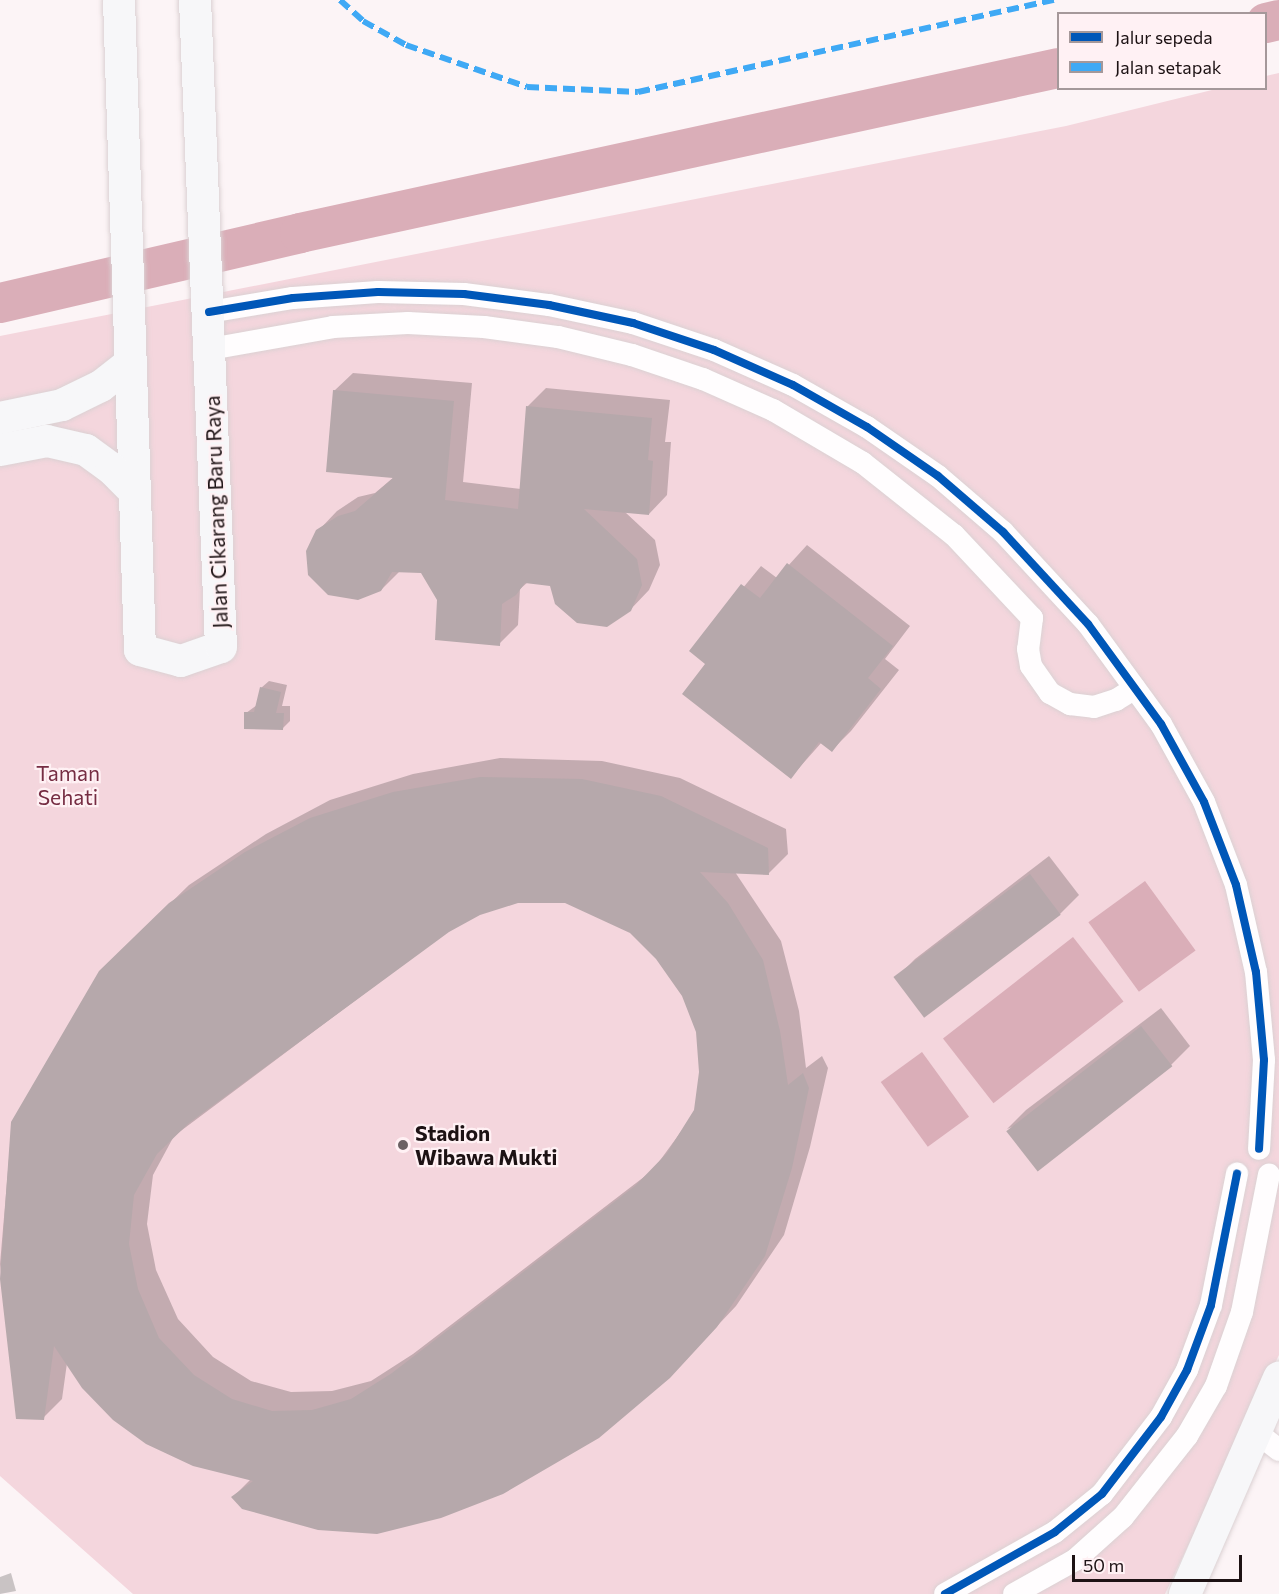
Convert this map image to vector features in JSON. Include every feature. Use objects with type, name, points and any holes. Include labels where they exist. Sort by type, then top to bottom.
[{"type":"main road","name":"Jalan Cikarang Baru Raya","points":[[119,0],[140,650],[181,661],[202,657],[221,647],[205,174],[195,0]]},
{"type":"main road","points":[[0,418],[62,405],[101,386],[129,364]]},
{"type":"main road","points":[[0,450],[46,441],[86,450],[111,468],[134,491]]},
{"type":"main road","points":[[1185,1594],[1267,1441],[1279,1378]]},
{"type":"street","points":[[209,312],[293,298],[378,292],[464,294],[549,305],[633,323],[753,368],[867,427],[938,476],[1003,532],[1063,594],[1167,734],[1204,802],[1242,907],[1261,1016],[1264,1060],[1259,1149]]},
{"type":"street","points":[[210,349],[333,327],[408,323],[484,327],[558,337],[632,355],[703,379],[773,410],[863,464],[954,535],[1032,618]]},
{"type":"street","points":[[1063,594],[1032,618],[1028,649],[1031,666],[1050,693],[1070,704],[1094,707],[1116,700],[1135,688]]},
{"type":"street","points":[[945,1594],[1055,1532],[1102,1494],[1161,1417],[1187,1370],[1211,1305],[1237,1174],[1237,1156],[1246,1148],[1259,1149],[1269,1156],[1269,1175],[1242,1312],[1216,1386],[1199,1416],[1123,1517],[1075,1560],[1026,1591]]},
{"type":"street","points":[[1237,1174],[1253,1184],[1269,1175]]},
{"type":"green space","name":"Taman Sehati","points":[[1279,73],[1279,1355],[1165,1594],[133,1594],[0,1476],[0,336],[1066,126],[1212,90],[1267,90],[1267,76]]},
{"type":"shaded area","points":[[1145,881],[1196,951],[1139,992],[1088,922]]},
{"type":"shaded area","points":[[1073,937],[1123,1002],[993,1103],[943,1039]]},
{"type":"shaded area","points":[[922,1052],[969,1117],[928,1147],[881,1082]]},
{"type":"building","points":[[333,390],[454,401],[445,500],[518,509],[526,406],[652,418],[648,460],[653,461],[649,515],[584,509],[637,559],[642,585],[631,611],[607,627],[577,623],[555,604],[550,586],[525,583],[516,595],[502,604],[500,646],[435,640],[437,600],[421,573],[392,572],[381,591],[358,600],[328,595],[308,575],[306,551],[316,530],[338,516],[355,511],[393,478],[326,472]]},
{"type":"building","points":[[787,563],[893,646],[868,678],[881,689],[832,752],[819,742],[791,779],[682,694],[705,664],[689,651],[741,584],[760,598]]},
{"type":"building","points":[[260,687],[281,692],[276,713],[284,713],[283,730],[244,729],[244,712],[254,712]]},
{"type":"building","name":"Stadion Wibawa Mukti","points":[[480,777],[582,779],[661,796],[768,848],[769,875],[700,872],[728,903],[763,960],[780,1031],[788,1085],[803,1073],[809,1088],[792,1168],[765,1256],[717,1327],[670,1378],[599,1438],[503,1494],[441,1518],[377,1534],[318,1530],[242,1509],[231,1497],[253,1481],[193,1466],[146,1444],[113,1420],[82,1388],[54,1346],[44,1420],[16,1419],[0,1279],[11,1122],[99,971],[169,903],[245,852],[310,818],[393,792]],"holes":[[[518,903],[565,903],[630,933],[656,959],[682,996],[696,1032],[699,1072],[694,1110],[667,1153],[635,1186],[392,1373],[351,1399],[312,1410],[272,1411],[232,1399],[194,1375],[159,1338],[138,1289],[129,1244],[134,1195],[157,1154],[189,1123],[449,932],[480,915]]]},
{"type":"building","points":[[1030,874],[1061,915],[924,1018],[893,977]]},
{"type":"building","points":[[1141,1026],[1172,1066],[1038,1171],[1006,1131]]},
{"type":"waterway","points":[[1267,23],[1279,20]]},
{"type":"waterway","points":[[0,303],[300,233],[1057,68]]},
{"type":"marked path","points":[[340,0],[363,21],[406,45],[527,87],[638,92],[1054,0]]},
{"type":"cycle path","points":[[209,312],[293,298],[378,292],[464,294],[549,305],[633,323],[714,350],[793,385],[867,427],[938,476],[1003,532],[1088,624],[1161,724],[1204,802],[1236,885],[1256,972],[1264,1060],[1259,1149]]},
{"type":"cycle path","points":[[945,1594],[1055,1532],[1102,1494],[1161,1417],[1187,1370],[1211,1305],[1237,1174]]},
{"type":"place","name":"Stadion Wibawa Mukti","points":[[403,1145]]}]
